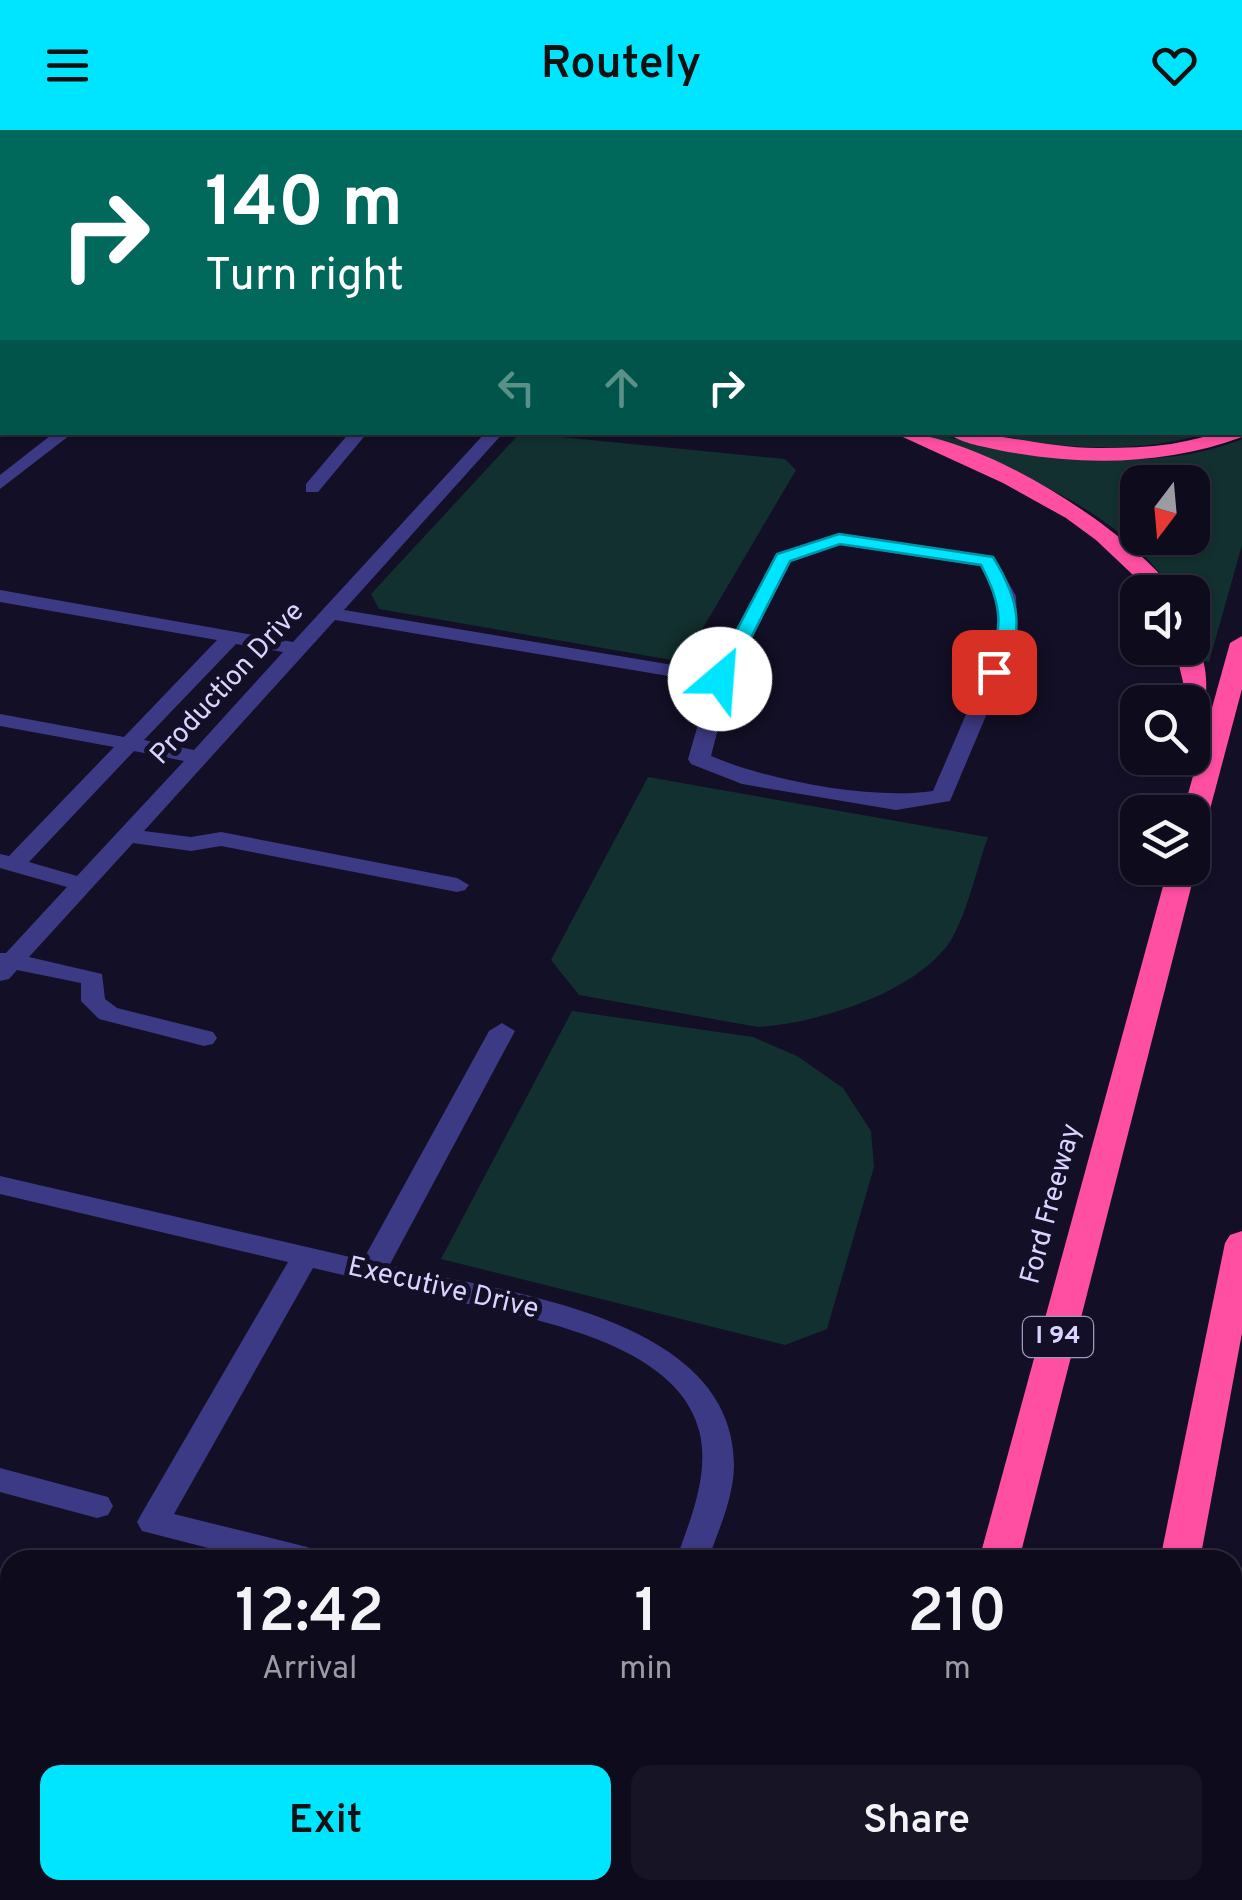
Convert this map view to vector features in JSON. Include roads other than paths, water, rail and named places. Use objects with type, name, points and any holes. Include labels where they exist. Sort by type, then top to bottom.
[{"type":"highway","points":[[909,435],[984,465],[1064,505],[1116,544],[1146,575]]},
{"type":"highway","points":[[970,435],[1017,446],[1113,453],[1181,448],[1225,435]]},
{"type":"highway","points":[[1201,795],[1242,644]]},
{"type":"highway","name":"Ford Freeway","points":[[1001,1550],[1177,885]]},
{"type":"highway","points":[[1182,1550],[1242,1243]]},
{"type":"street","points":[[0,484],[62,435]]},
{"type":"street","points":[[312,488],[357,435]]},
{"type":"street","name":"Production Drive","points":[[4,965],[493,435]]},
{"type":"street","points":[[839,539],[987,561],[1006,596],[1008,640],[942,796],[896,803],[742,777],[700,760],[720,679],[783,558],[839,539]]},
{"type":"street","points":[[0,596],[298,649]]},
{"type":"street","points":[[330,614],[720,679]]},
{"type":"street","points":[[82,884],[7,862],[231,637]]},
{"type":"street","points":[[0,720],[198,757]]},
{"type":"street","points":[[127,835],[191,844],[221,840],[457,885]]},
{"type":"street","points":[[4,965],[44,966],[93,979],[92,1001],[108,1014],[204,1038]]},
{"type":"street","points":[[371,1272],[502,1031]]},
{"type":"street","name":"Executive Drive","points":[[0,1186],[570,1318],[623,1336],[657,1356],[686,1380],[698,1393],[714,1427],[718,1459],[695,1550]]},
{"type":"street","points":[[266,1550],[153,1522],[305,1256]]},
{"type":"street","points":[[0,1480],[96,1506]]}]
